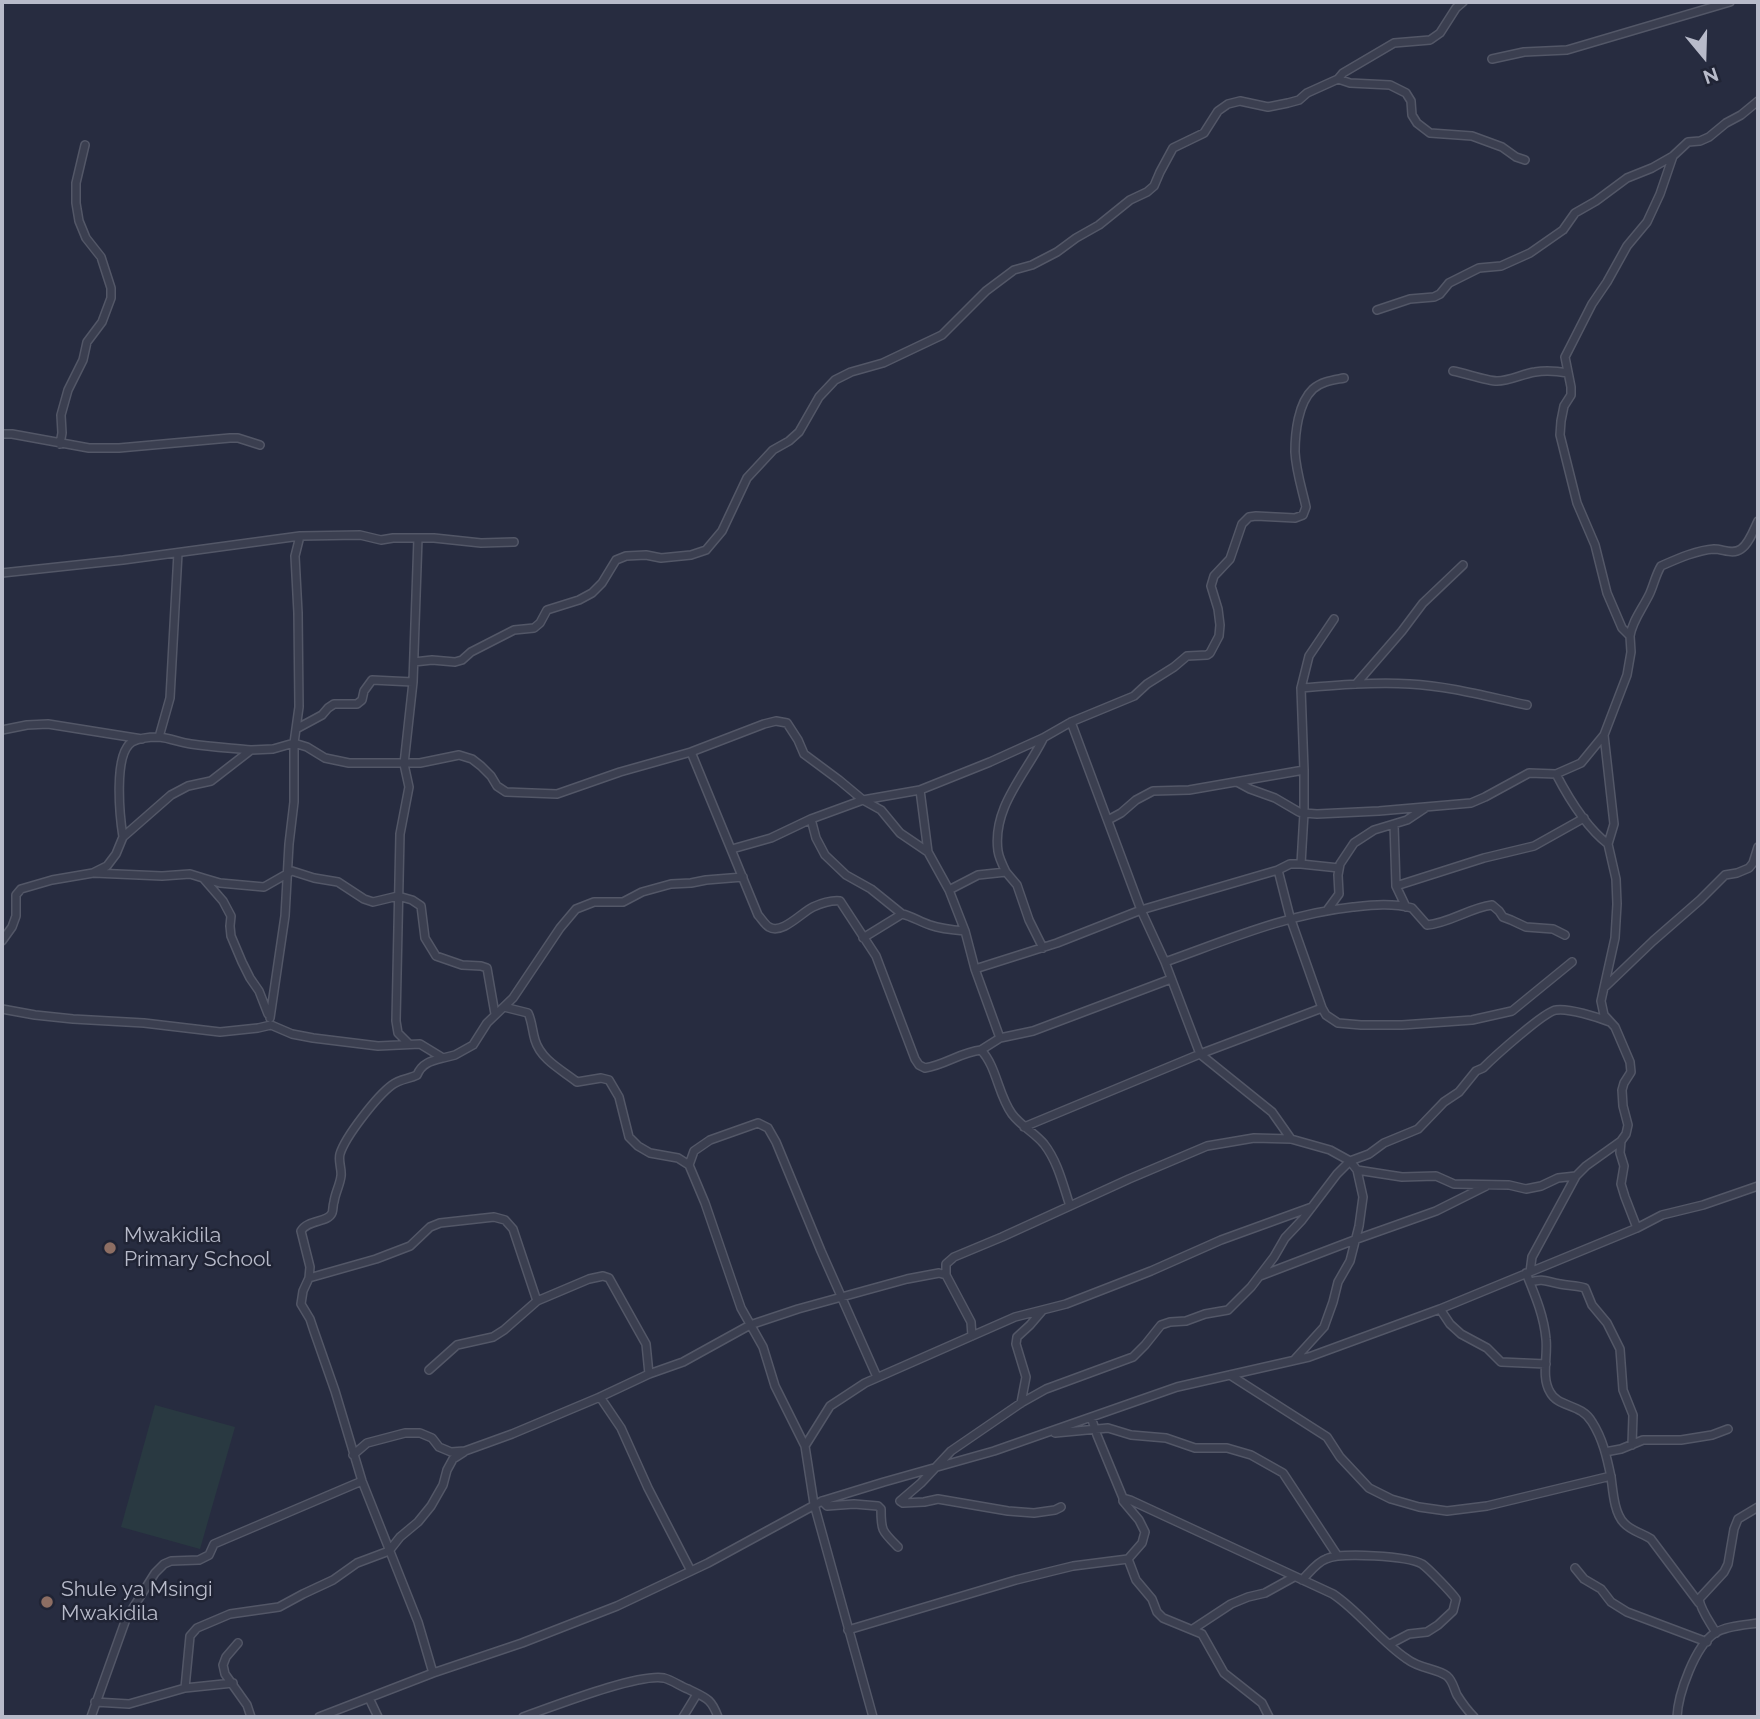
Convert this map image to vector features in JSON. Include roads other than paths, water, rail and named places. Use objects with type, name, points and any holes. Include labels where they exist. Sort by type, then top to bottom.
[{"type":"street","points":[[414,662],[455,662],[514,630],[534,628],[547,610],[592,593],[602,583],[616,560],[626,555],[661,558],[691,555],[706,550],[722,531],[747,478],[773,450],[799,432],[819,397],[835,380],[851,372],[883,363],[942,335],[986,291],[1014,270],[1051,256],[1099,225],[1129,200],[1147,192],[1154,186],[1173,148],[1204,133],[1218,111],[1228,104],[1240,101],[1268,107],[1299,100],[1394,44],[1430,40],[1440,33],[1463,2]]},
{"type":"street","points":[[1492,59],[1524,52],[1567,50],[1730,2]]},
{"type":"street","points":[[1338,79],[1350,83],[1390,85],[1406,93],[1411,101],[1412,115],[1430,133],[1472,136],[1502,147],[1525,160]]},
{"type":"street","points":[[1377,310],[1410,299],[1434,297],[1449,284],[1479,268],[1501,266],[1530,253],[1563,230],[1575,213],[1627,178],[1673,156],[1688,142],[1709,137],[1758,101]]},
{"type":"street","points":[[60,444],[61,415],[68,390],[83,360],[88,342],[102,322],[111,298],[111,288],[101,257],[86,238],[76,204],[76,183],[85,145]]},
{"type":"street","points":[[1630,636],[1622,628],[1607,593],[1595,545],[1577,503],[1560,435],[1564,406],[1571,395],[1565,357],[1592,304],[1627,246],[1647,222],[1673,156]]},
{"type":"street","points":[[1453,371],[1492,382],[1534,372],[1568,373]]},
{"type":"street","points":[[732,849],[772,838],[811,819],[863,800],[920,790],[990,762],[1071,722],[1134,696],[1187,656],[1210,653],[1219,636],[1220,625],[1212,586],[1214,576],[1230,559],[1242,524],[1249,517],[1303,515],[1306,507],[1295,452],[1302,407],[1313,389],[1320,384],[1345,377]]},
{"type":"street","points":[[2,434],[89,448],[238,438],[260,445]]},
{"type":"street","points":[[1237,782],[1275,798],[1299,812],[1317,814],[1379,811],[1471,803],[1529,773],[1556,774],[1581,763],[1604,735],[1627,675],[1631,628],[1661,566],[1702,551],[1740,550],[1758,521]]},
{"type":"street","points":[[2,573],[300,536],[334,534],[360,535],[381,540],[434,538],[481,543],[514,542]]},
{"type":"street","points":[[271,1022],[285,916],[286,874],[294,802],[293,743],[299,707],[295,556],[300,536]]},
{"type":"street","points":[[408,1044],[398,1033],[396,1021],[398,896],[400,834],[409,788],[404,764],[414,682],[418,538]]},
{"type":"street","points":[[159,737],[170,698],[178,553]]},
{"type":"street","points":[[1356,684],[1423,603],[1463,565]]},
{"type":"street","points":[[1301,864],[1304,770],[1301,688],[1309,656],[1334,619]]},
{"type":"street","points":[[296,729],[322,715],[334,704],[357,704],[372,680],[414,682]]},
{"type":"street","points":[[1301,688],[1411,684],[1467,692],[1527,705]]},
{"type":"street","points":[[93,873],[107,866],[116,855],[123,837],[121,764],[125,749],[132,742],[143,739],[159,737],[190,744],[251,750],[274,749],[293,743],[307,747],[325,758],[349,763],[432,762],[459,755],[472,759],[481,766],[497,786],[506,792],[557,794],[620,772],[691,752],[776,721],[787,723],[804,754],[863,800],[881,810],[900,833],[928,852]]},
{"type":"street","points":[[1071,722],[1141,911],[1165,962],[1200,1054],[1272,1111],[1291,1139]]},
{"type":"street","points":[[2,730],[48,724],[143,739]]},
{"type":"street","points":[[1604,735],[1614,824],[1608,844],[1616,878],[1617,904],[1615,938],[1601,1001],[1604,1015],[1615,1027],[1630,1062],[1631,1072],[1622,1090],[1628,1125],[1621,1141],[1576,1176],[1532,1257],[1528,1272],[1542,1315],[1547,1342],[1549,1391],[1557,1401],[1586,1413],[1600,1436],[1620,1520],[1651,1539],[1699,1603],[1716,1633]]},
{"type":"street","points":[[1043,738],[1009,796],[998,833],[998,853],[1006,872],[1017,885],[1029,920],[1043,948]]},
{"type":"street","points":[[123,837],[171,795],[188,786],[211,781],[251,750]]},
{"type":"street","points":[[691,752],[758,915],[769,928],[777,929],[788,925],[811,908],[832,900],[840,901],[876,956],[915,1059],[925,1068],[981,1050],[1000,1038],[1033,1031],[1171,979]]},
{"type":"street","points":[[1108,820],[1153,790],[1189,790],[1304,770]]},
{"type":"street","points":[[1556,774],[1584,818],[1608,844]]},
{"type":"street","points":[[920,790],[928,852],[949,890],[965,931],[1000,1038]]},
{"type":"street","points":[[1328,909],[1339,894],[1339,868],[1354,843],[1374,830],[1407,820],[1426,807]]},
{"type":"street","points":[[1396,886],[1484,858],[1534,846],[1584,818]]},
{"type":"street","points":[[811,819],[816,838],[825,855],[846,875],[871,889],[902,914],[929,925],[965,931]]},
{"type":"street","points":[[1394,824],[1396,886],[1406,907]]},
{"type":"street","points":[[1749,868],[1758,847]]},
{"type":"street","points":[[975,968],[1043,948],[1141,911],[1278,870],[1290,864],[1339,868]]},
{"type":"street","points":[[1605,987],[1725,875],[1758,868]]},
{"type":"street","points":[[1278,870],[1290,917],[1322,1008],[1326,1015],[1338,1023],[1402,1025],[1472,1020],[1513,1011],[1572,962]]},
{"type":"street","points":[[2,941],[12,928],[16,916],[16,895],[21,890],[52,880],[93,873],[162,876],[190,874],[220,883],[264,887],[292,871],[338,882],[373,902],[398,896],[421,906],[425,938],[436,956],[462,965],[486,968],[495,1014]]},
{"type":"street","points":[[949,890],[978,875],[1006,872]]},
{"type":"street","points":[[433,1673],[418,1622],[362,1481],[310,1319],[301,1304],[310,1267],[302,1227],[328,1218],[333,1213],[341,1176],[340,1155],[363,1116],[390,1086],[417,1075],[427,1062],[455,1055],[473,1045],[487,1023],[523,986],[560,928],[576,909],[594,902],[623,902],[642,892],[671,884],[743,877]]},
{"type":"street","points":[[202,878],[223,901],[231,916],[232,936],[271,1022],[292,1034],[313,1038],[378,1046],[420,1044],[443,1058]]},
{"type":"street","points":[[1165,962],[1290,917],[1328,909],[1380,904],[1412,908],[1427,925],[1492,905],[1503,918],[1511,919],[1517,924],[1553,929],[1565,935]]},
{"type":"street","points":[[863,938],[902,914]]},
{"type":"street","points":[[504,1007],[528,1013],[534,1038],[543,1056],[577,1082],[601,1078],[609,1080],[619,1097],[629,1136],[638,1146],[650,1153],[678,1158],[689,1165],[741,1308],[763,1347],[775,1385],[805,1446],[848,1630],[873,1717]]},
{"type":"street","points":[[1024,1127],[1200,1054],[1322,1008]]},
{"type":"street","points":[[2,1009],[35,1015],[220,1032],[258,1028],[271,1022]]},
{"type":"street","points":[[1061,1507],[1034,1513],[938,1499],[900,1502],[951,1451],[1021,1403],[1046,1389],[1133,1357],[1161,1325],[1228,1310],[1251,1287],[1285,1238],[1350,1161],[1419,1129],[1444,1102],[1459,1092],[1476,1071],[1483,1068],[1542,1016],[1555,1009],[1587,1014],[1610,1022]]},
{"type":"street","points":[[981,1050],[986,1055],[1012,1114],[1044,1143],[1056,1166],[1070,1206]]},
{"type":"street","points":[[689,1165],[694,1151],[710,1140],[758,1123],[768,1128],[877,1377]]},
{"type":"street","points":[[972,1336],[971,1322],[946,1275],[946,1264],[954,1257],[1207,1146],[1254,1138],[1291,1139],[1330,1150],[1350,1161],[1357,1170],[1363,1197],[1357,1239],[1350,1261],[1338,1282],[1324,1327],[1293,1361]]},
{"type":"street","points":[[1621,1141],[1620,1153],[1624,1166],[1622,1184],[1637,1227]]},
{"type":"street","points":[[1357,1170],[1402,1177],[1436,1176],[1454,1184],[1509,1185],[1532,1189],[1558,1178],[1576,1176]]},
{"type":"street","points":[[319,1717],[617,1606],[734,1550],[818,1503],[994,1451],[1177,1387],[1309,1357],[1440,1309],[1662,1215],[1703,1205],[1758,1185]]},
{"type":"street","points":[[1259,1276],[1436,1212],[1487,1186]]},
{"type":"street","points":[[805,1446],[830,1406],[864,1383],[1015,1317],[1066,1304],[1221,1240],[1313,1206]]},
{"type":"street","points":[[309,1278],[376,1259],[410,1246],[430,1227],[440,1223],[494,1217],[505,1220],[513,1229],[537,1301]]},
{"type":"street","points":[[185,1688],[190,1636],[197,1628],[230,1614],[279,1607],[333,1580],[357,1563],[388,1551],[431,1506],[443,1485],[447,1469],[453,1460],[466,1451],[683,1362],[750,1325],[907,1279],[939,1273],[946,1275]]},
{"type":"street","points":[[429,1370],[457,1345],[493,1337],[504,1330],[537,1301],[589,1279],[603,1276],[609,1278],[646,1344],[649,1374]]},
{"type":"street","points":[[1530,1282],[1550,1280],[1585,1288],[1592,1305],[1606,1323],[1619,1349],[1623,1390],[1633,1415],[1632,1445]]},
{"type":"street","points":[[1440,1309],[1461,1334],[1487,1348],[1501,1362],[1546,1364]]},
{"type":"street","points":[[1021,1403],[1026,1377],[1016,1344],[1017,1336],[1042,1310]]},
{"type":"street","points":[[1230,1375],[1327,1437],[1340,1457],[1369,1488],[1391,1499],[1419,1507],[1447,1511],[1487,1506],[1611,1476]]},
{"type":"street","points":[[600,1397],[621,1428],[648,1488],[691,1571]]},
{"type":"street","points":[[848,1630],[1016,1580],[1073,1566],[1128,1559],[1142,1543],[1145,1532],[1139,1520],[1123,1502],[1091,1417]]},
{"type":"street","points":[[1041,1435],[1108,1428],[1166,1438],[1195,1448],[1227,1448],[1251,1455],[1283,1473],[1337,1555]]},
{"type":"street","points":[[1605,1452],[1643,1440],[1681,1440],[1712,1435],[1728,1429]]},
{"type":"street","points":[[353,1455],[367,1443],[405,1433],[420,1433],[451,1452],[466,1451]]},
{"type":"street","points":[[91,1717],[126,1619],[155,1573],[164,1564],[171,1561],[199,1560],[209,1555],[214,1544],[362,1481]]},
{"type":"street","points":[[1123,1498],[1332,1594],[1346,1603],[1413,1664],[1447,1676],[1474,1717]]},
{"type":"street","points":[[818,1503],[827,1506],[878,1506],[881,1509],[881,1526],[884,1533],[898,1547]]},
{"type":"street","points":[[1699,1603],[1702,1594],[1724,1572],[1728,1564],[1738,1519],[1758,1507]]},
{"type":"street","points":[[1193,1629],[1231,1604],[1298,1578],[1323,1559],[1337,1555],[1409,1559],[1425,1566],[1456,1599],[1453,1611],[1438,1625],[1427,1632],[1409,1634],[1390,1644]]},
{"type":"street","points":[[1128,1559],[1136,1580],[1152,1599],[1157,1612],[1163,1618],[1202,1634],[1224,1673],[1262,1703],[1269,1717]]},
{"type":"street","points":[[1575,1568],[1584,1579],[1601,1589],[1611,1602],[1628,1612],[1707,1642]]},
{"type":"street","points":[[1677,1717],[1689,1670],[1699,1649],[1716,1633],[1758,1623]]},
{"type":"street","points":[[238,1643],[223,1665],[225,1674],[247,1705],[251,1717]]},
{"type":"street","points":[[523,1717],[647,1678],[665,1678],[709,1699],[718,1717]]},
{"type":"street","points":[[95,1702],[129,1704],[185,1688],[233,1683]]},
{"type":"street","points":[[684,1717],[698,1694]]},
{"type":"street","points":[[369,1698],[378,1717]]},
{"type":"place","name":"Mwakidila Primary School","points":[[110,1248]]},
{"type":"place","name":"Shule ya Msingi Mwakidila","points":[[47,1602]]}]
